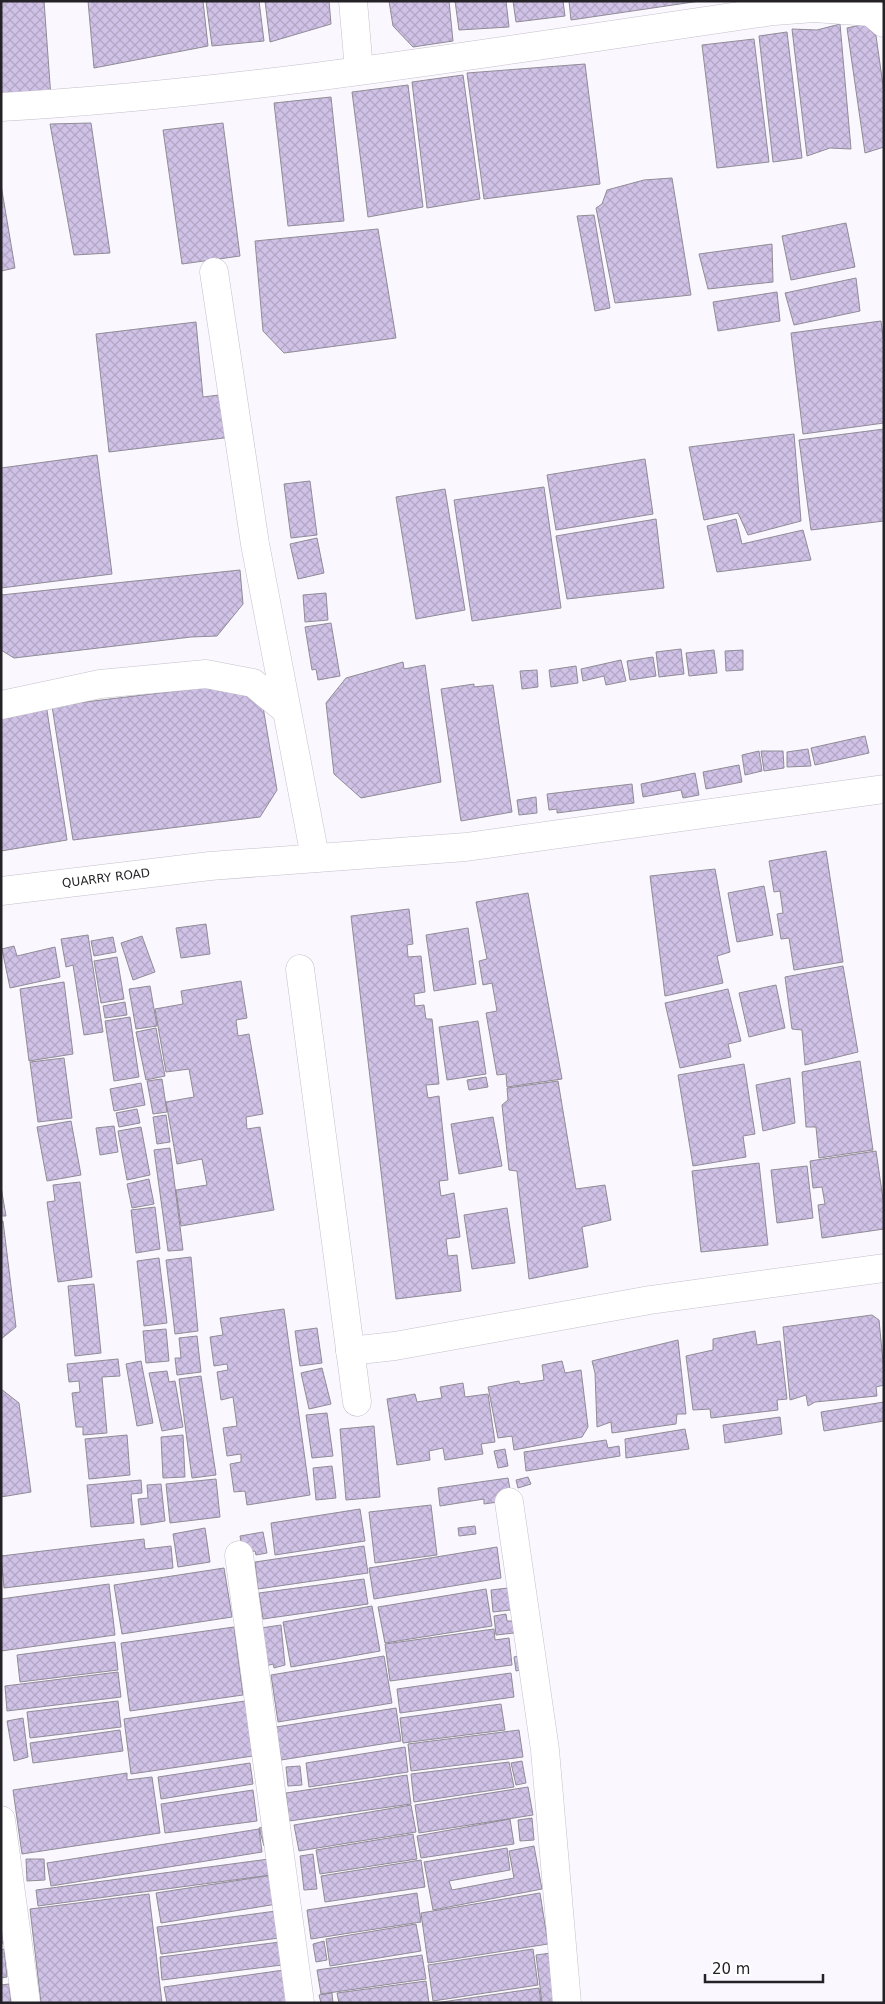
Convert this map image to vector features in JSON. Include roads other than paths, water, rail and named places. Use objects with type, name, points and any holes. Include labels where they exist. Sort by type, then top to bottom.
[{"type":"street","points":[[353,1],[359,70]]},
{"type":"street","points":[[1,107],[91,102],[359,70],[774,11],[814,8],[880,16]]},
{"type":"street","points":[[214,272],[255,544],[314,858]]},
{"type":"street","points":[[1,705],[100,684],[206,674],[253,683],[286,710]]},
{"type":"street","name":"QUARRY ROAD","points":[[1,891],[210,866],[466,846],[884,789]]},
{"type":"street","points":[[300,969],[357,1402]]},
{"type":"street","points":[[350,1351],[395,1346],[650,1300],[884,1268]]},
{"type":"street","points":[[509,1502],[545,1750],[567,2003]]},
{"type":"street","points":[[239,1555],[300,2003]]},
{"type":"street","points":[[1,1820],[26,2003]]}]
